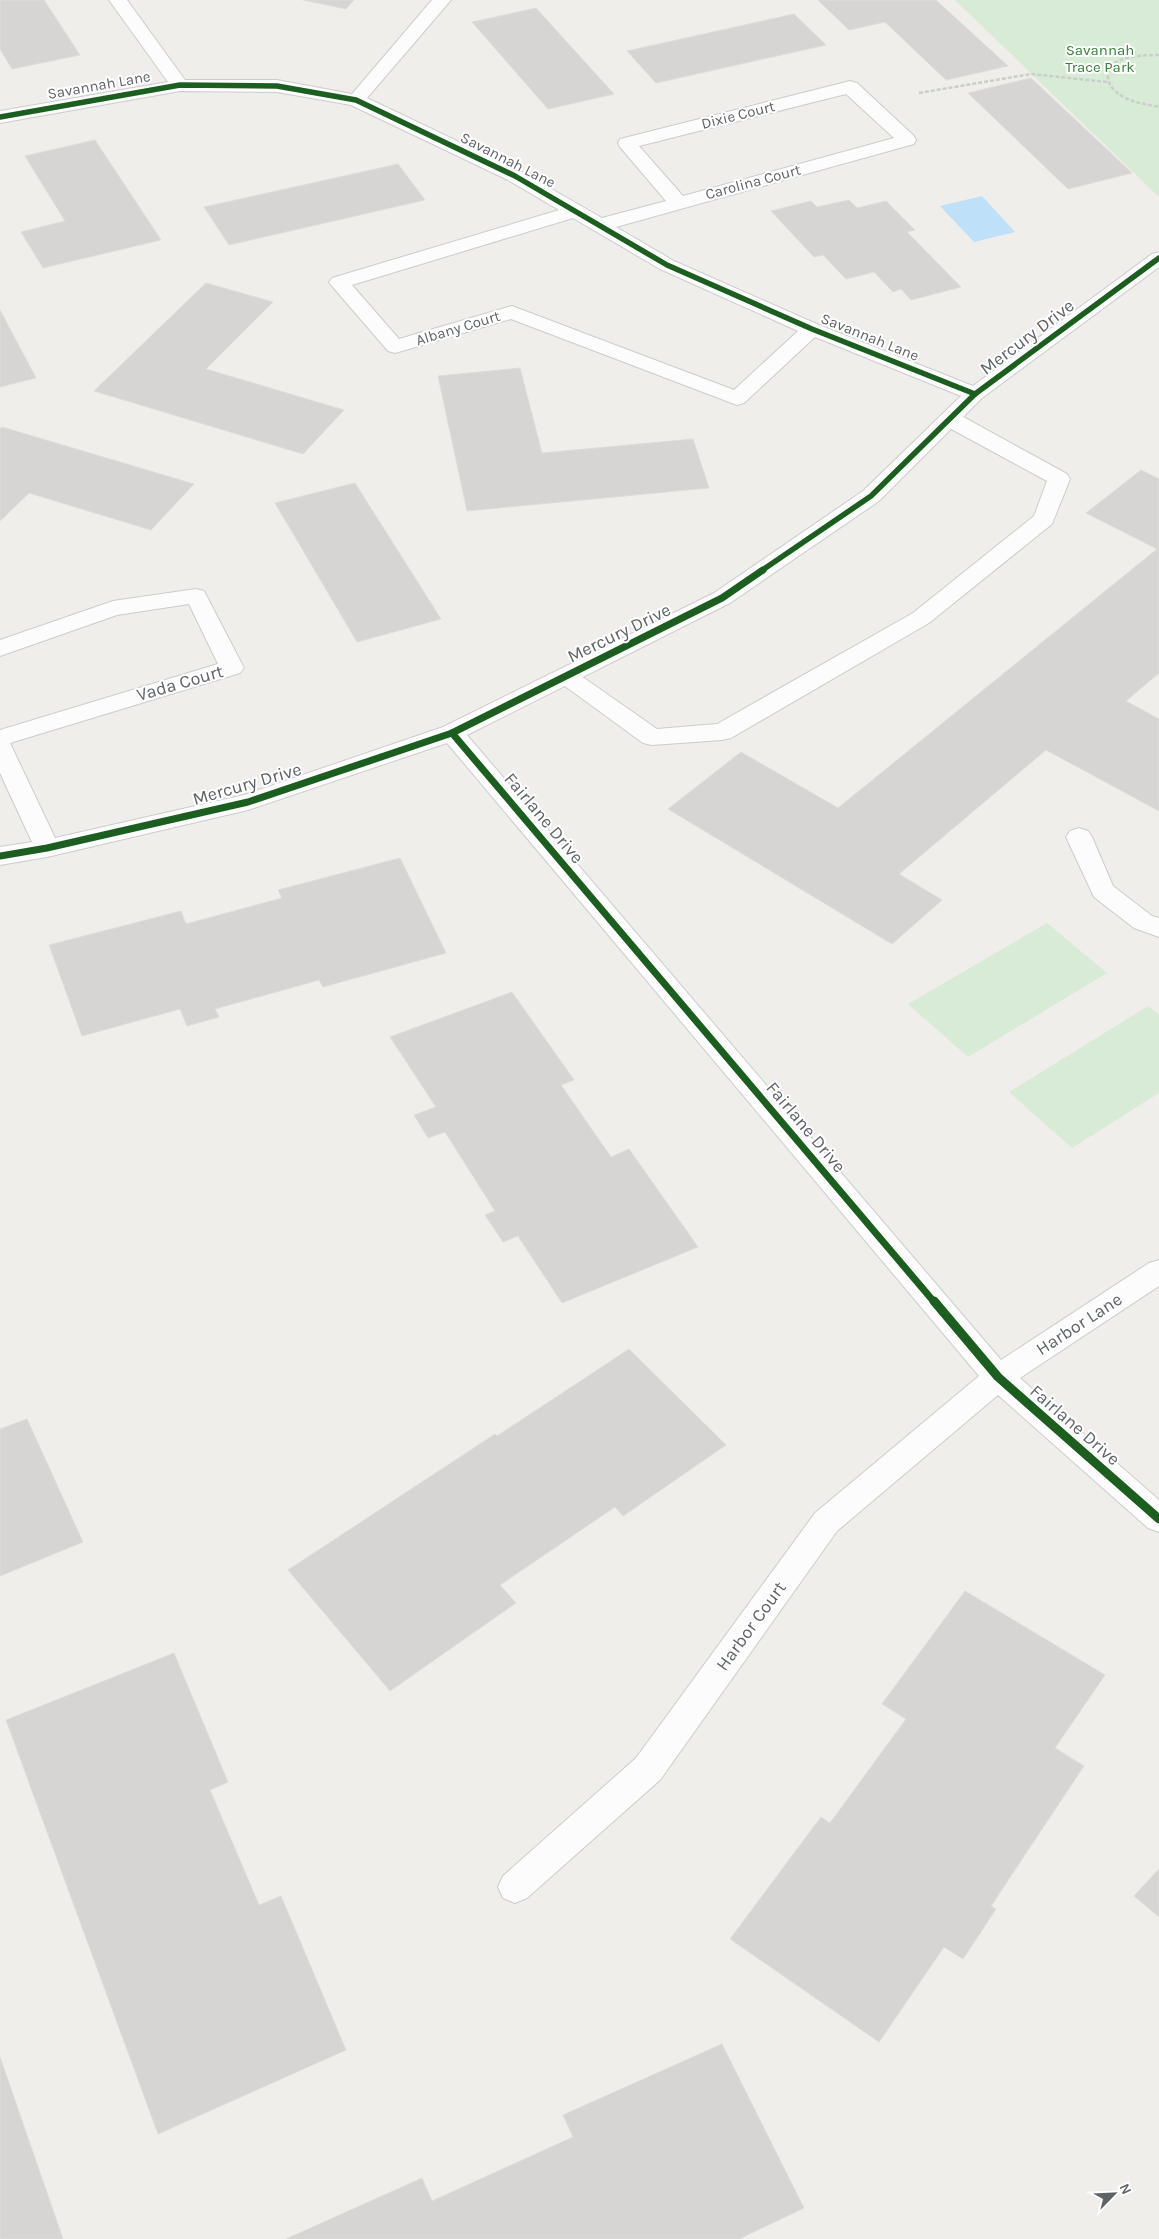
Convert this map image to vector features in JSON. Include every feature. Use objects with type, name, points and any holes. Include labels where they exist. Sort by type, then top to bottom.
[{"type":"street","points":[[118,0],[180,85]]},
{"type":"street","points":[[356,100],[442,0]]},
{"type":"street","name":"Savannah Lane","points":[[0,117],[180,85],[277,86],[356,100],[515,176],[667,265],[812,329],[975,394]]},
{"type":"street","name":"Dixie Court","points":[[678,203],[627,143],[850,87],[907,140]]},
{"type":"street","name":"Carolina Court","points":[[600,225],[907,140]]},
{"type":"street","name":"Albany Court","points":[[576,212],[338,282],[396,347],[512,312],[737,399],[812,329]]},
{"type":"street","name":"Mercury Drive","points":[[0,856],[47,848],[248,802],[452,733],[722,598],[870,496],[975,394],[1159,258]]},
{"type":"street","points":[[566,676],[652,737],[722,732],[921,618],[1044,519],[1059,479],[950,419]]},
{"type":"street","name":"Vada Court","points":[[0,648],[112,608],[196,596],[232,668],[0,738]]},
{"type":"street","name":"Fairlane Drive","points":[[452,733],[998,1377],[1159,1519]]},
{"type":"street","points":[[0,747],[47,848]]},
{"type":"street","points":[[1079,837],[1104,891],[1143,922],[1159,928]]},
{"type":"street","name":"Harbor Lane","points":[[998,1377],[1159,1271]]},
{"type":"street","name":"Harbor Court","points":[[515,1887],[648,1769],[826,1522],[998,1377]]},
{"type":"path","points":[[1159,55],[1143,55],[1117,62],[1106,74],[1107,82],[1111,89],[1119,96],[1140,104],[1159,107]]},
{"type":"path","points":[[919,93],[1031,74],[1107,82]]},
{"type":"green space","name":"Savannah Trace Park","points":[[955,0],[1159,0],[1159,197]]},
{"type":"green space","points":[[1047,923],[1107,973],[968,1057],[908,1004]]},
{"type":"green space","points":[[1148,1006],[1159,1015],[1159,1093],[1072,1148],[1009,1092]]},
{"type":"water","points":[[982,196],[1015,232],[974,242],[940,206]]},
{"type":"building","points":[[0,0],[44,0],[80,55],[12,69],[0,49]]},
{"type":"building","points":[[303,0],[354,0],[346,9]]},
{"type":"building","points":[[818,0],[936,0],[1008,66],[946,80],[885,22],[849,30]]},
{"type":"building","points":[[536,8],[614,94],[548,109],[472,22]]},
{"type":"building","points":[[794,14],[826,45],[656,83],[627,51]]},
{"type":"building","points":[[1031,78],[1132,173],[1068,189],[968,93]]},
{"type":"building","points":[[95,140],[161,240],[43,268],[21,232],[65,221],[25,156]]},
{"type":"building","points":[[398,164],[425,200],[229,245],[204,207]]},
{"type":"building","points":[[849,200],[857,208],[886,201],[915,230],[907,232],[961,287],[911,300],[901,289],[893,292],[874,272],[846,279],[823,255],[814,257],[771,211],[811,201],[817,207]]},
{"type":"building","points":[[206,283],[273,302],[206,369],[344,410],[303,454],[94,391]]},
{"type":"building","points":[[0,310],[36,378],[0,387]]},
{"type":"building","points":[[520,368],[542,453],[693,439],[709,488],[467,511],[438,376]]},
{"type":"building","points":[[2,427],[194,484],[151,530],[29,493],[0,521],[0,429]]},
{"type":"building","points":[[1141,470],[1159,479],[1159,673],[1126,701],[1159,719],[1159,811],[1046,750],[899,874],[942,900],[892,944],[668,809],[741,752],[838,808],[1157,549],[1086,513]]},
{"type":"building","points":[[355,483],[441,619],[357,642],[275,503]]},
{"type":"building","points":[[400,858],[446,953],[323,987],[319,980],[215,1009],[219,1017],[187,1026],[180,1009],[82,1036],[49,945],[181,911],[186,924],[282,898],[278,890]]},
{"type":"building","points":[[512,992],[574,1080],[561,1085],[611,1157],[629,1149],[698,1247],[562,1303],[518,1236],[503,1242],[485,1215],[495,1211],[445,1132],[428,1138],[414,1115],[436,1107],[390,1037]]},
{"type":"building","points":[[629,1349],[726,1445],[623,1516],[615,1507],[500,1585],[516,1603],[390,1691],[288,1570],[495,1434],[497,1436]]},
{"type":"building","points":[[27,1419],[83,1542],[0,1576],[0,1429]]},
{"type":"building","points":[[965,1591],[1105,1675],[1055,1748],[1084,1766],[991,1906],[996,1909],[963,1959],[944,1947],[879,2042],[730,1939],[821,1817],[830,1823],[906,1719],[882,1704]]},
{"type":"building","points":[[174,1653],[228,1782],[210,1790],[259,1905],[281,1896],[346,2050],[158,2134],[6,1720]]},
{"type":"building","points":[[1159,1869],[1159,1917],[1134,1896]]},
{"type":"building","points":[[722,2044],[804,2208],[739,2239],[286,2239],[422,2178],[432,2201],[573,2137],[563,2115]]},
{"type":"building","points":[[0,2057],[63,2239],[0,2239]]},
{"type":"cycle path","points":[[0,117],[180,85],[277,86],[356,100],[515,176],[667,265],[812,329],[975,394]]},
{"type":"cycle path","points":[[0,856],[47,848],[248,802],[452,733],[722,598],[871,496],[975,394],[1159,258]]},
{"type":"cycle path","points":[[452,733],[998,1377],[1159,1519]]}]
